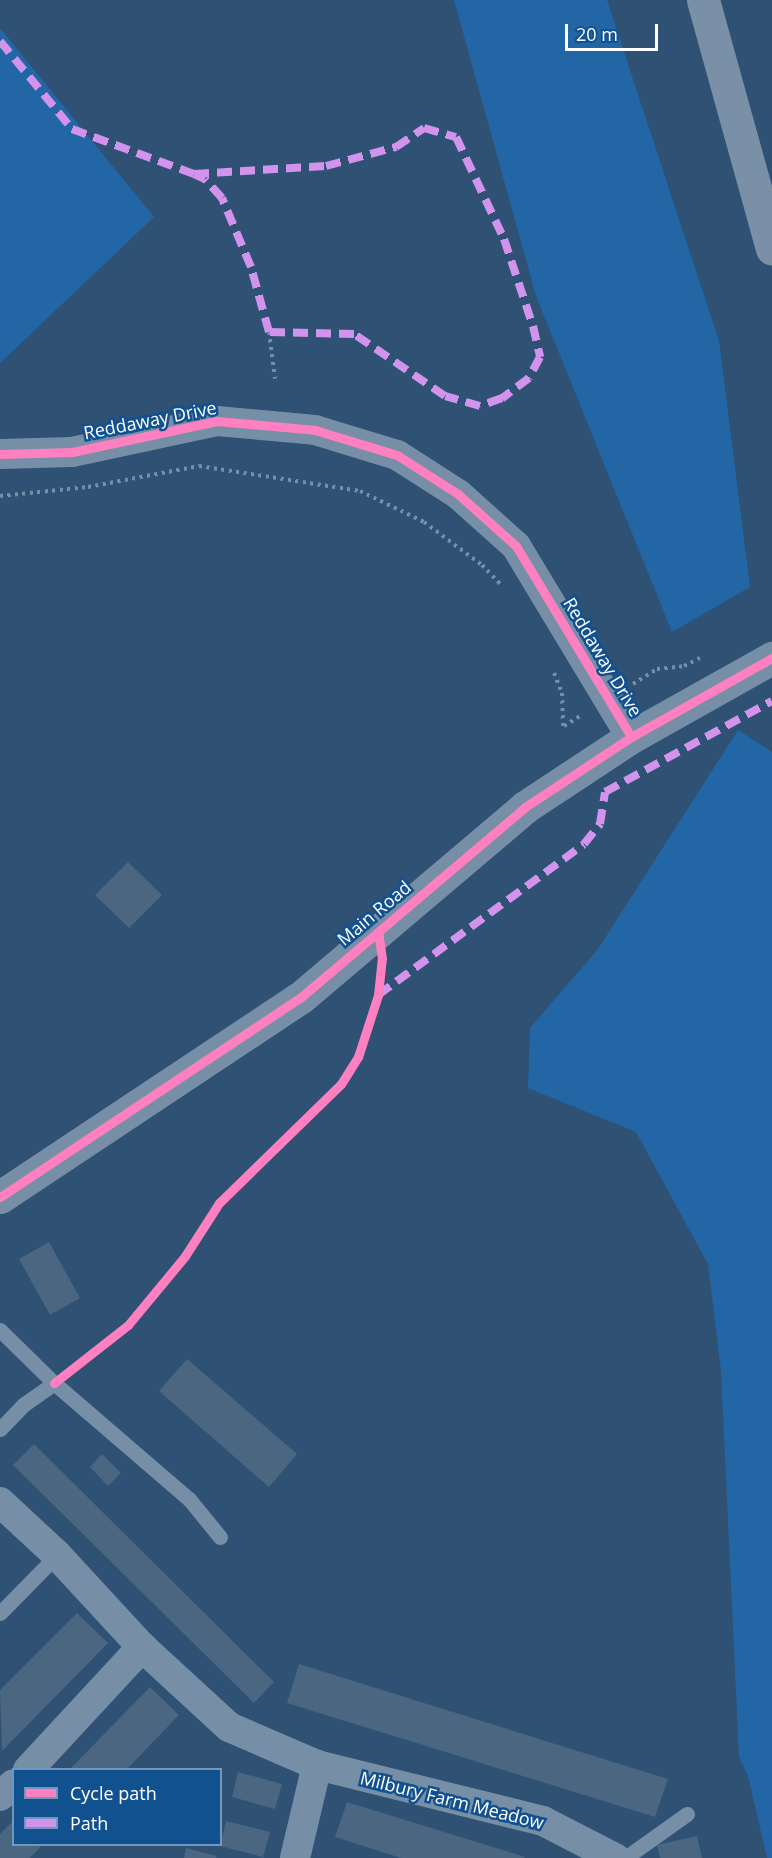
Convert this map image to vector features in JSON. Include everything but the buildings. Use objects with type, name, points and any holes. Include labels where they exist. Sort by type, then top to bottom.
[{"type":"highway","points":[[703,0],[772,249]]},
{"type":"street","name":"Reddaway Drive","points":[[0,454],[72,452],[217,421],[315,430],[397,455],[458,494],[516,546],[610,698],[631,737]]},
{"type":"street","name":"Main Road","points":[[0,1197],[300,998],[525,807],[631,737],[772,658]]},
{"type":"street","name":"Milbury Farm Meadow","points":[[0,1502],[57,1555],[142,1647],[230,1727],[317,1765],[543,1821],[615,1858]]},
{"type":"street","points":[[30,1768],[142,1647]]},
{"type":"street","points":[[295,1858],[317,1765]]},
{"type":"street","points":[[0,1796],[12,1786]]},
{"type":"lane","points":[[0,1330],[54,1383],[189,1499],[220,1537]]},
{"type":"lane","points":[[0,1429],[23,1405],[54,1383]]},
{"type":"lane","points":[[0,1613],[57,1555]]},
{"type":"lane","points":[[625,1858],[687,1814]]},
{"type":"path","points":[[269,332],[275,379]]},
{"type":"path","points":[[0,496],[88,487],[199,466],[360,491],[424,522],[482,565],[510,595]]},
{"type":"path","points":[[549,661],[562,693],[563,726],[657,669],[684,666],[706,656]]},
{"type":"shaded area","points":[[454,0],[607,0],[719,341],[750,587],[672,632],[536,296]]},
{"type":"shaded area","points":[[0,28],[154,217],[0,363]]},
{"type":"shaded area","points":[[738,730],[772,752],[772,1858],[767,1858],[748,1776],[739,1757],[721,1371],[708,1264],[636,1132],[528,1088],[530,1028],[598,949]]},
{"type":"marked path","points":[[0,41],[72,129],[194,174],[326,166],[396,147],[424,128],[456,137],[504,239],[533,326],[540,357],[529,378],[502,398],[480,406],[445,396],[354,334],[269,332],[251,267],[222,198],[205,179],[194,174]]},
{"type":"marked path","points":[[378,995],[584,844],[600,824],[605,792],[772,701]]},
{"type":"cycle path","points":[[0,454],[72,452],[217,421],[315,430],[397,455],[458,494],[516,546],[631,737]]},
{"type":"cycle path","points":[[0,1197],[300,998],[525,807],[631,737],[772,658]]},
{"type":"cycle path","points":[[54,1383],[128,1325],[185,1256],[219,1203],[341,1084],[358,1057],[378,995],[382,959],[378,932]]}]
